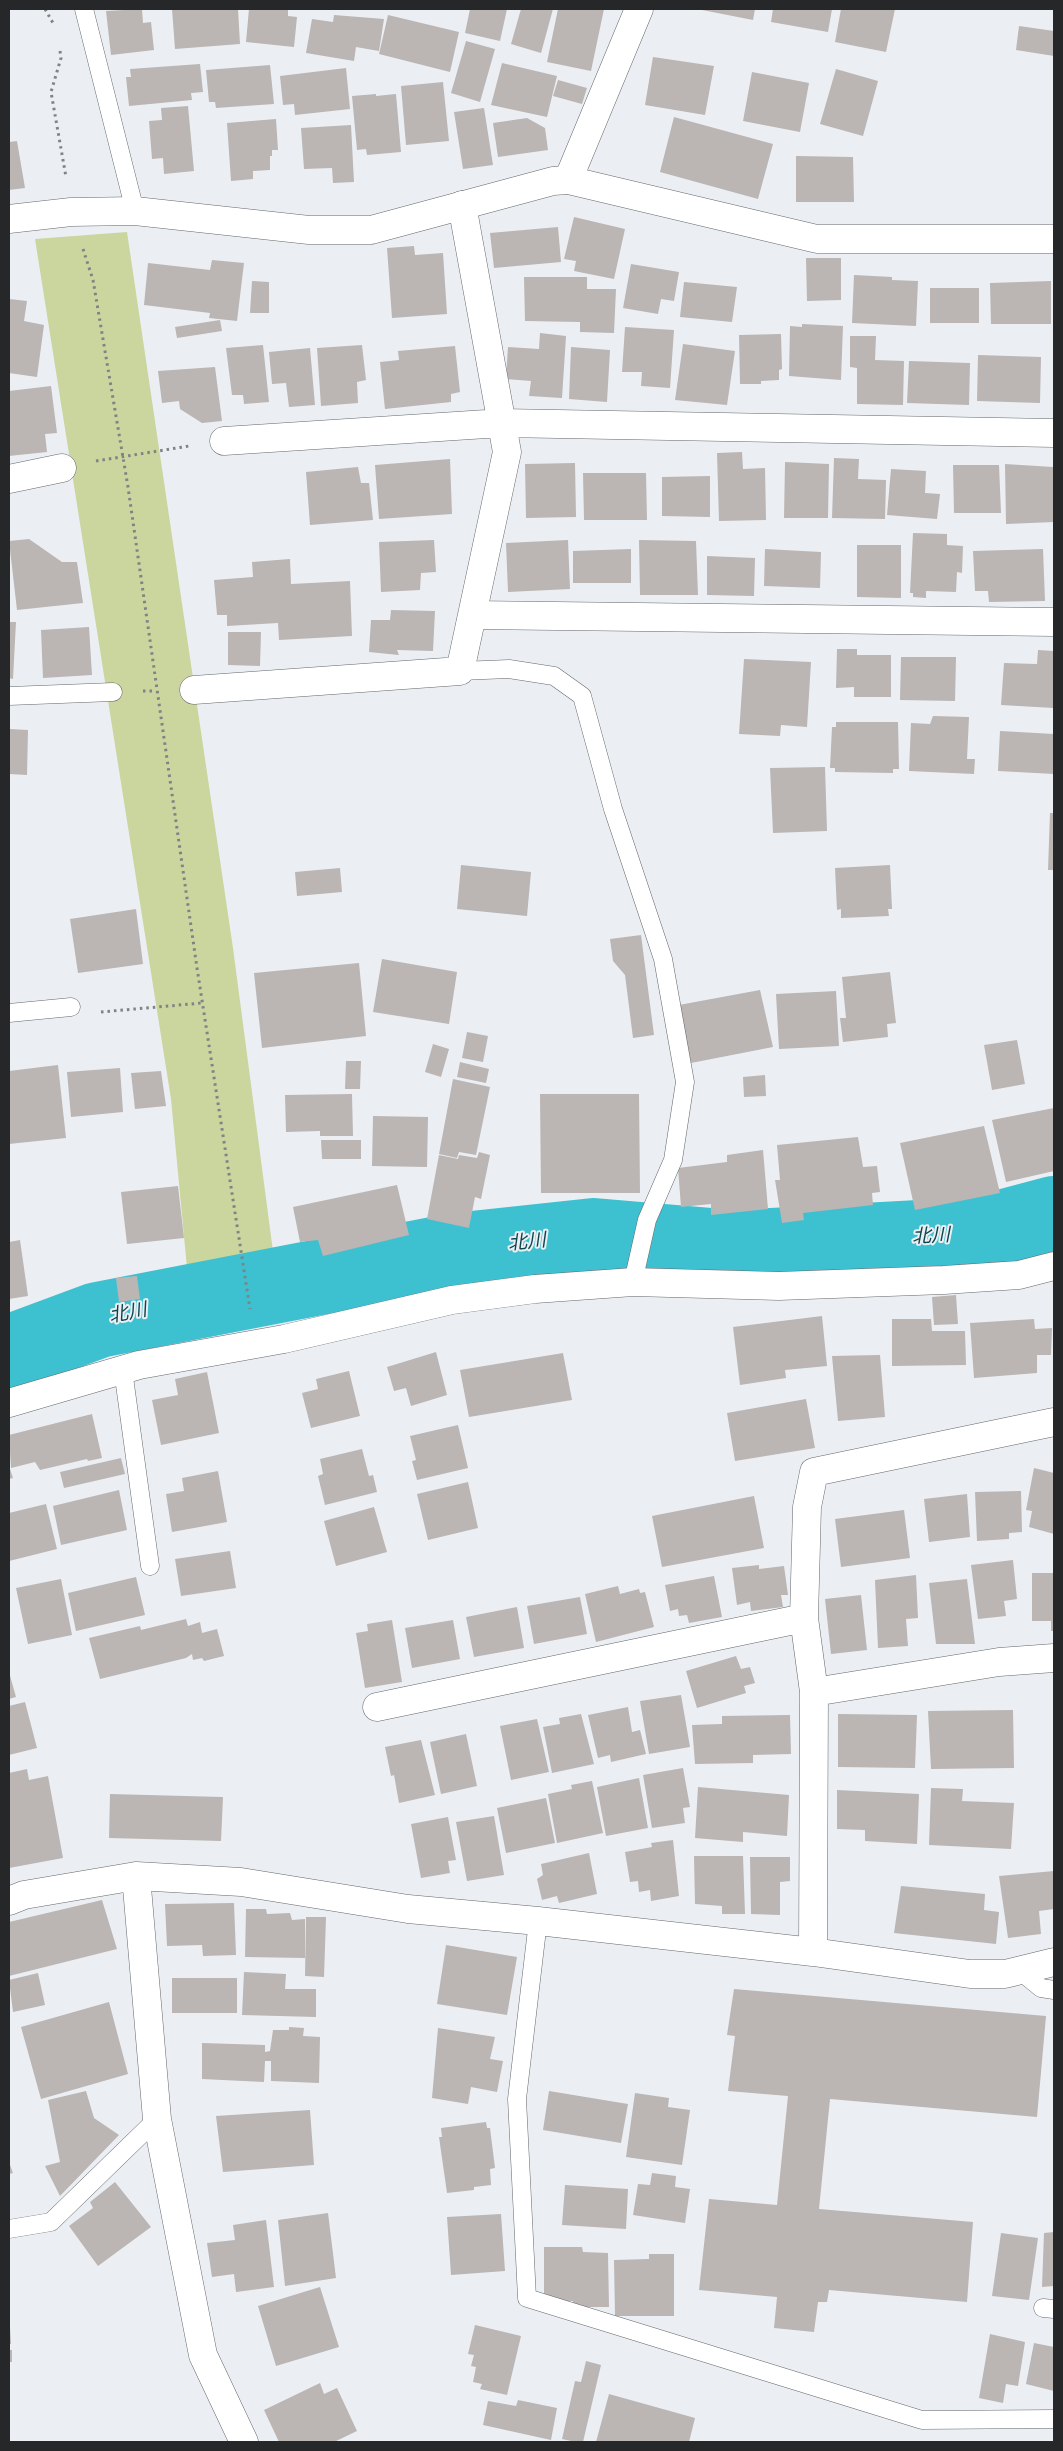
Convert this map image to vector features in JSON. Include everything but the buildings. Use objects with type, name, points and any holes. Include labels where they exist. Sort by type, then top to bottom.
[{"type":"street","points":[[568,180],[639,9]]},
{"type":"street","points":[[9,219],[72,212],[135,211],[309,230],[371,230],[553,181],[568,180],[817,239],[1054,239]]},
{"type":"street","points":[[194,690],[460,671],[507,452],[462,205]]},
{"type":"street","points":[[224,441],[502,423],[1054,433]]},
{"type":"street","points":[[9,479],[62,468]]},
{"type":"street","points":[[472,615],[1054,622]]},
{"type":"street","points":[[9,1403],[123,1370],[255,1344],[452,1300],[535,1289],[634,1278],[779,1286],[860,1283],[1020,1274],[1054,1266]]},
{"type":"street","points":[[813,1952],[814,1692],[804,1618],[807,1507],[814,1472],[1054,1422]]},
{"type":"street","points":[[377,1707],[804,1618]]},
{"type":"street","points":[[814,1692],[999,1662],[1054,1658]]},
{"type":"street","points":[[136,1876],[157,2119],[203,2355],[244,2442]]},
{"type":"street","points":[[9,1901],[24,1895],[136,1876],[241,1882],[408,1909],[538,1921],[813,1952],[970,1974],[1005,1974],[1054,1962]]},
{"type":"lane","points":[[84,9],[135,211]]},
{"type":"lane","points":[[460,671],[509,669],[554,676],[582,696],[613,809],[663,959],[685,1082],[673,1160],[647,1220],[634,1278]]},
{"type":"lane","points":[[9,696],[113,692]]},
{"type":"lane","points":[[9,1013],[71,1007]]},
{"type":"lane","points":[[123,1370],[150,1566]]},
{"type":"lane","points":[[538,1921],[517,2099],[527,2298],[922,2420],[1054,2420]]},
{"type":"lane","points":[[1019,1970],[1041,1988],[1054,1990]]},
{"type":"lane","points":[[9,2229],[51,2222],[157,2119]]},
{"type":"path","points":[[45,9],[54,24]]},
{"type":"path","points":[[59,50],[61,58],[51,92],[72,212],[93,280],[122,456],[202,1003],[255,1344]]},
{"type":"path","points":[[62,468],[122,456],[224,441]]},
{"type":"path","points":[[113,692],[194,690]]},
{"type":"path","points":[[71,1007],[85,1013],[202,1003]]},
{"type":"green space","points":[[127,232],[233,948],[274,1259],[187,1268],[171,1099],[35,239]]},
{"type":"waterway","name":"北川","points":[[9,1353],[98,1320],[454,1251],[594,1236],[735,1248],[975,1235],[1054,1214]]}]
